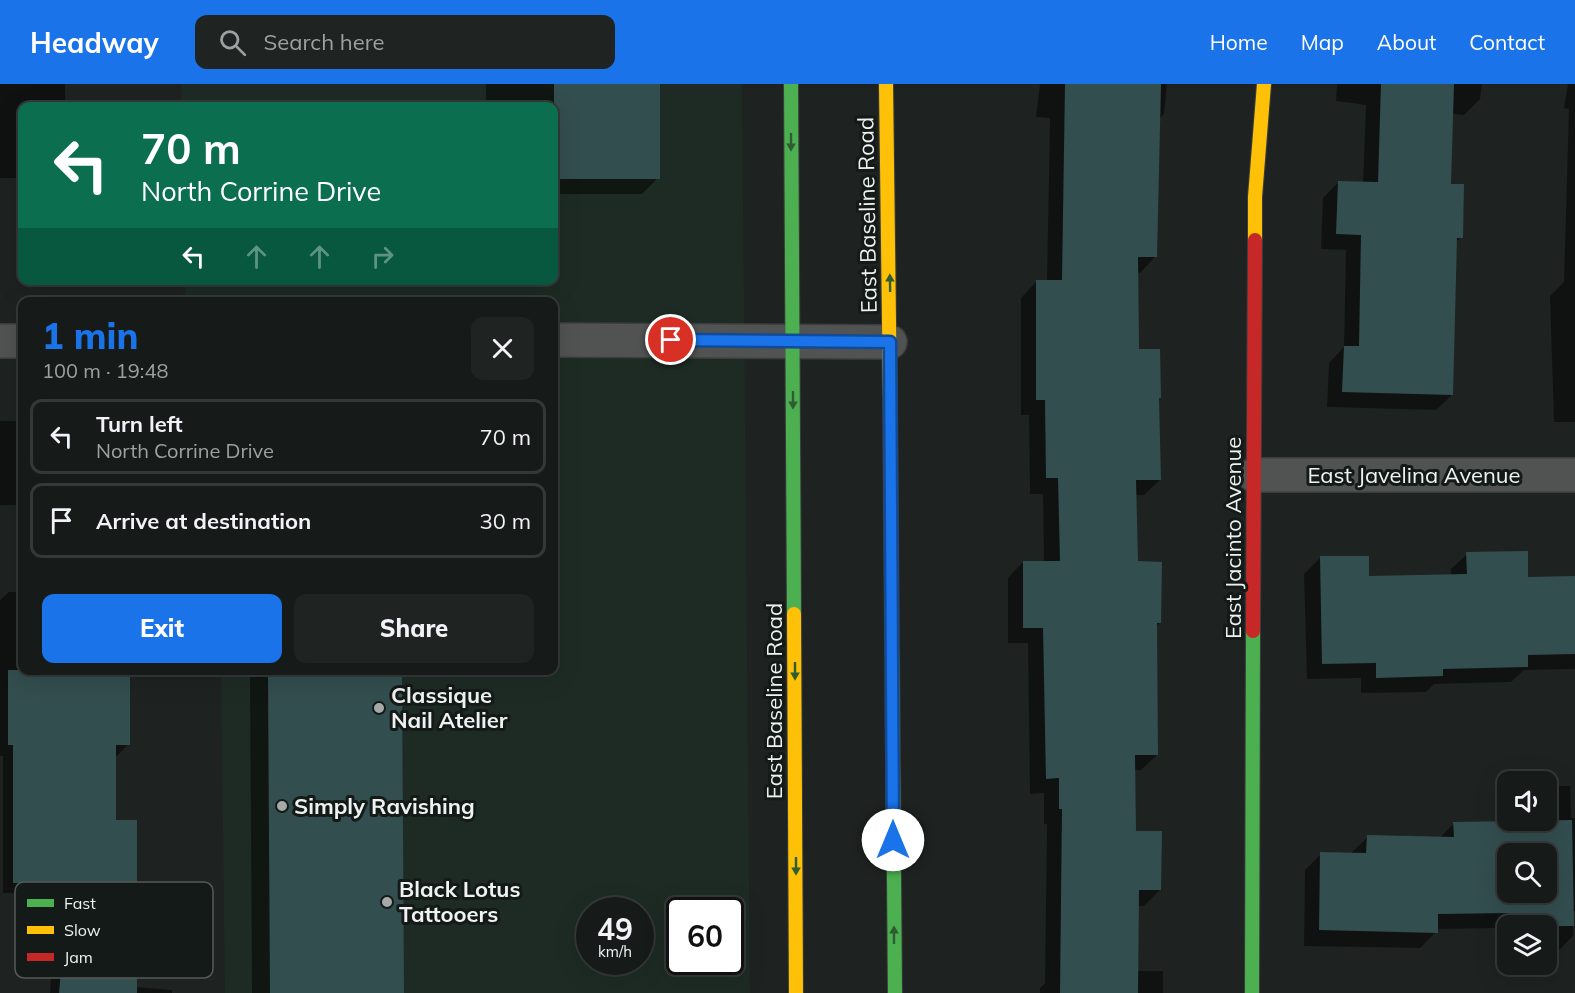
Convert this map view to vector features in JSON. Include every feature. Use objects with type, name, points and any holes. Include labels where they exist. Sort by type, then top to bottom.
[{"type":"main road","name":"East Baseline Road","points":[[791,84],[796,993]]},
{"type":"main road","name":"East Baseline Road","points":[[886,84],[895,993]]},
{"type":"main road","name":"East Jacinto Avenue","points":[[1252,993],[1255,196],[1264,84]]},
{"type":"street","points":[[558,340],[890,342]]},
{"type":"street","points":[[0,341],[18,341]]},
{"type":"street","name":"East Javelina Avenue","points":[[1254,475],[1575,475]]},
{"type":"shaded area","points":[[181,84],[742,84],[750,993],[225,993],[221,675],[558,675],[558,297],[186,297],[185,285],[558,285],[558,102],[182,102]]},
{"type":"building","points":[[554,84],[660,84],[660,179],[558,179],[558,102],[554,102]]},
{"type":"building","points":[[1065,84],[1161,84],[1157,257],[1138,257],[1139,349],[1160,349],[1161,480],[1136,480],[1138,561],[1162,562],[1161,623],[1157,623],[1158,755],[1135,755],[1136,831],[1162,831],[1161,890],[1139,890],[1138,993],[1060,993],[1062,809],[1059,809],[1059,778],[1046,779],[1043,628],[1023,628],[1023,561],[1060,561],[1058,478],[1046,478],[1045,400],[1036,400],[1036,280],[1062,280]]},
{"type":"building","points":[[1381,84],[1454,84],[1451,184],[1464,184],[1463,238],[1457,238],[1453,395],[1342,392],[1344,346],[1359,346],[1361,235],[1336,234],[1338,181],[1378,182]]},
{"type":"building","points":[[1528,551],[1528,577],[1575,576],[1575,654],[1528,655],[1528,667],[1443,669],[1443,676],[1376,678],[1376,663],[1322,664],[1320,556],[1369,556],[1369,576],[1467,574],[1466,552]]},
{"type":"building","points":[[8,670],[18,670],[18,675],[130,675],[130,745],[116,745],[116,820],[137,820],[137,882],[13,883],[13,745],[8,745]]},
{"type":"building","points":[[402,676],[404,993],[270,993],[268,677]]},
{"type":"building","points":[[1557,820],[1572,820],[1574,926],[1557,926],[1557,915],[1438,914],[1438,933],[1319,930],[1320,852],[1366,853],[1367,835],[1454,837],[1453,822],[1497,821],[1497,831],[1557,831]]},
{"type":"building","points":[[60,978],[137,978],[137,993],[59,993]]},
{"type":"traffic: fast","points":[[791,84],[794,614]]},
{"type":"traffic: fast","points":[[1252,993],[1253,631]]},
{"type":"traffic: fast","points":[[892,646],[895,993]]},
{"type":"traffic: slow","points":[[886,84],[890,400]]},
{"type":"traffic: slow","points":[[1255,240],[1255,197],[1264,84]]},
{"type":"traffic: slow","points":[[794,614],[796,993]]},
{"type":"traffic: jam","points":[[1253,631],[1255,240]]},
{"type":"traffic: jam","points":[[890,400],[892,646]]},
{"type":"place","name":"Classique Nail Atelier","points":[[379,708]]},
{"type":"place","name":"Simply Ravishing","points":[[282,806]]},
{"type":"place","name":"Black Lotus Tattooers","points":[[387,902]]},
{"type":"route","points":[[671,340],[890,342],[893,840]]}]
